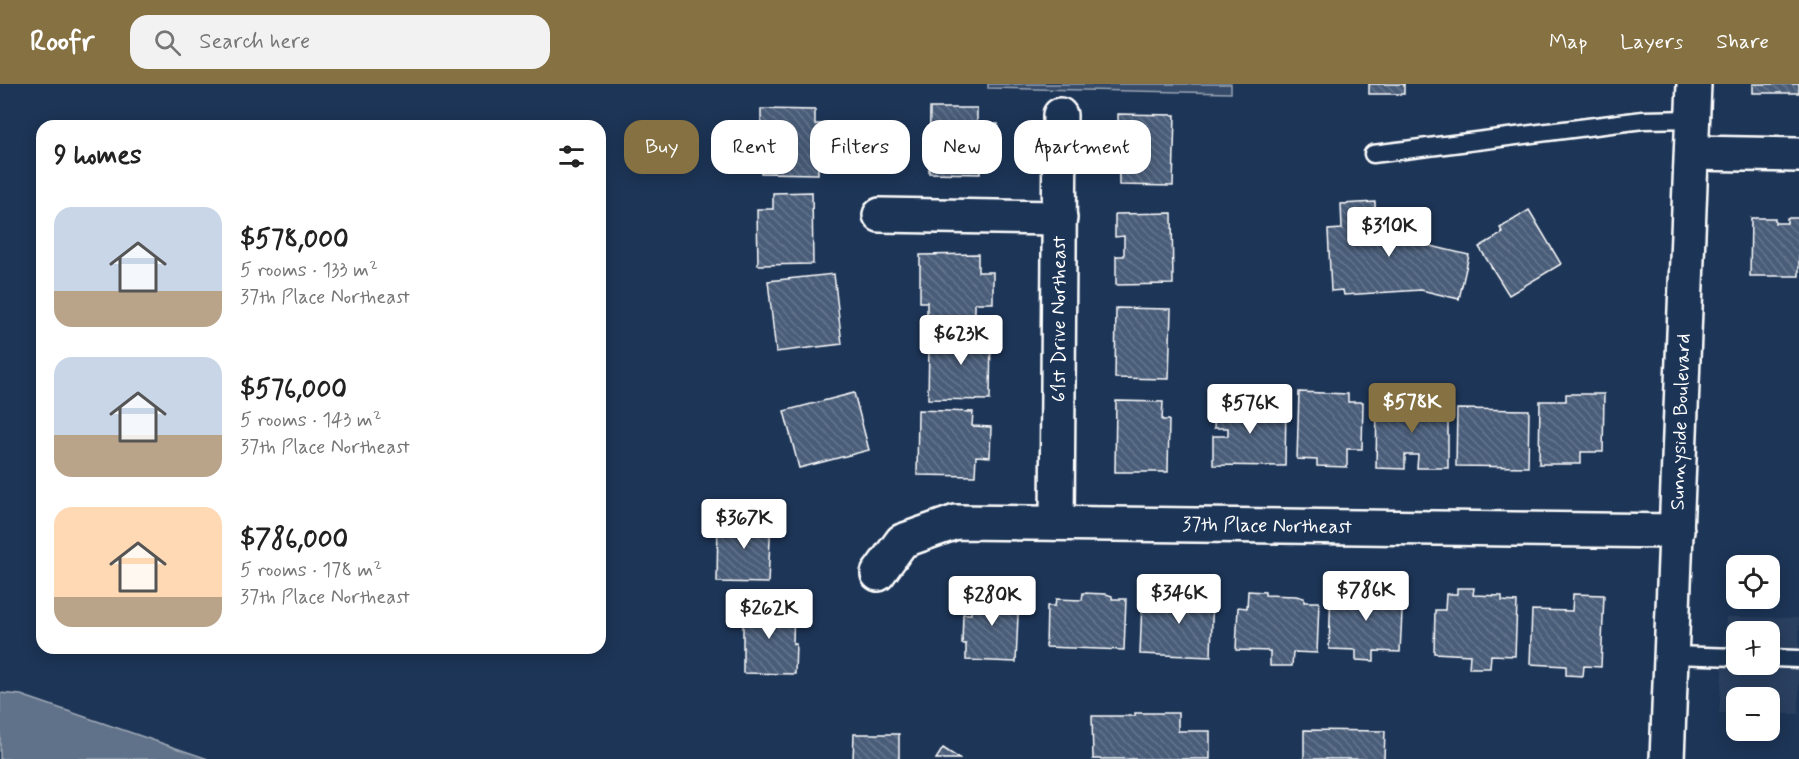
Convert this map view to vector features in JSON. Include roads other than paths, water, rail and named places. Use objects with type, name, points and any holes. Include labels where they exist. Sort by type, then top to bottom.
[{"type":"street","name":"Sunnyside Boulevard","points":[[1667,759],[1694,84]]},
{"type":"street","name":"61st Drive Northeast","points":[[1057,523],[1060,115]]},
{"type":"street","points":[[1692,153],[1799,155]]},
{"type":"street","points":[[880,215],[1060,218]]},
{"type":"street","name":"37th Place Northeast","points":[[878,574],[902,541],[956,522],[1677,531]]},
{"type":"lane","points":[[1373,154],[1643,120],[1693,119]]},
{"type":"lane","points":[[1672,655],[1726,657]]},
{"type":"lane","points":[[1780,658],[1799,659]]}]
